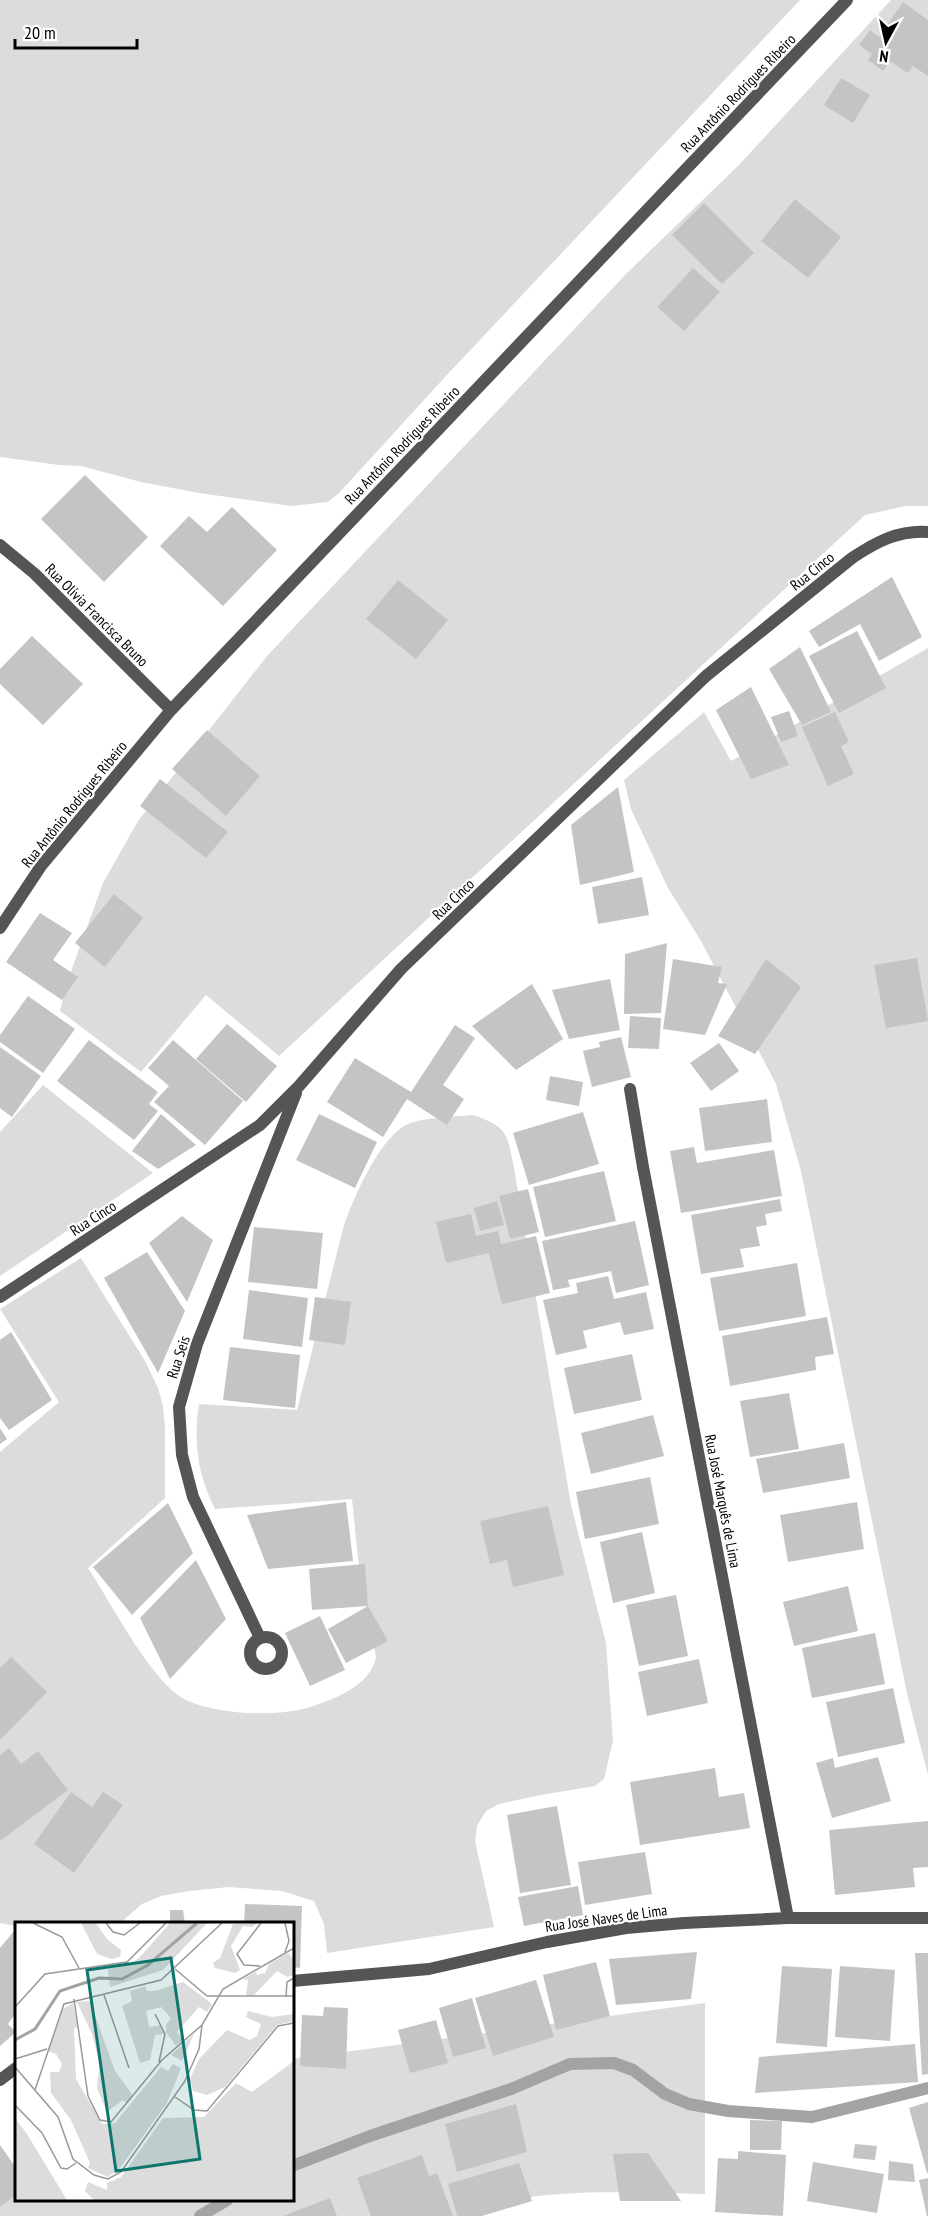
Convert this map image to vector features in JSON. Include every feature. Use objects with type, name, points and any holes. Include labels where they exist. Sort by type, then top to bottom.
[{"type":"street","name":"Rua Antônio Rodrigues Ribeiro","points":[[0,928],[41,866],[171,710],[847,0]]},
{"type":"street","name":"Rua Cinco","points":[[0,1297],[260,1125],[299,1086],[401,969],[706,676],[872,544],[906,532],[928,532]]},
{"type":"street","name":"Rua Olívia Francisca Bruno","points":[[0,545],[35,574],[171,710]]},
{"type":"street","name":"Rua Seis","points":[[260,1638],[193,1497],[182,1455],[179,1407],[197,1344],[299,1086]]},
{"type":"street","name":"Rua José Marquês de Lima","points":[[630,1089],[643,1167],[788,1918]]},
{"type":"street","name":"Rua José Naves de Lima","points":[[294,1981],[429,1969],[547,1942],[626,1928],[788,1918],[928,1918]]},
{"type":"street","points":[[0,2080],[15,2069]]},
{"type":"shaded area","points":[[0,0],[800,0],[445,377],[339,493],[328,502],[291,506],[141,482],[81,466],[0,457]]},
{"type":"shaded area","points":[[891,0],[928,0],[928,506],[906,506],[865,515],[279,1056],[206,995],[141,1072],[60,1011],[66,985],[103,883],[138,821],[267,656],[626,274],[739,165]]},
{"type":"shaded area","points":[[928,648],[928,1775],[908,1698],[801,1171],[776,1084],[701,941],[668,888],[631,809],[624,780],[704,712],[731,761]]},
{"type":"shaded area","points":[[43,1085],[153,1173],[0,1276],[0,1132]]},
{"type":"shaded area","points":[[473,1115],[485,1119],[500,1128],[510,1147],[571,1505],[606,1643],[613,1741],[604,1779],[595,1786],[499,1804],[486,1811],[477,1826],[475,1841],[494,1927],[327,1953],[324,1924],[314,1901],[282,1891],[229,1887],[161,1896],[142,1904],[121,1922],[15,1922],[15,1926],[0,1923],[0,1452],[59,1402],[0,1309],[81,1258],[145,1361],[158,1388],[165,1427],[165,1498],[88,1568],[156,1673],[187,1701],[222,1710],[247,1713],[283,1712],[328,1701],[362,1681],[373,1666],[376,1657],[358,1559],[352,1499],[215,1509],[204,1484],[198,1458],[199,1404],[297,1410],[344,1225],[354,1200],[376,1157],[394,1134],[404,1126],[428,1119]]},
{"type":"shaded area","points":[[705,2003],[705,2194],[611,2192],[547,2195],[516,2199],[456,2216],[0,2216],[0,2185],[15,2172],[15,2201],[294,2201],[294,2059]]},
{"type":"building","points":[[903,2],[928,20],[928,76],[913,66],[908,73],[890,61],[883,71],[868,60],[872,54],[859,45],[870,30],[879,37]]},
{"type":"building","points":[[841,78],[870,95],[853,123],[824,105]]},
{"type":"building","points":[[795,199],[841,237],[808,278],[761,241]]},
{"type":"building","points":[[704,203],[754,253],[722,284],[672,235]]},
{"type":"building","points":[[693,268],[720,292],[684,331],[657,307]]},
{"type":"building","points":[[85,475],[148,537],[104,582],[41,519]]},
{"type":"building","points":[[232,507],[277,550],[223,606],[160,546],[189,516],[207,532]]},
{"type":"building","points":[[892,577],[922,637],[879,661],[860,624],[819,647],[809,631]]},
{"type":"building","points":[[398,580],[448,620],[416,659],[366,619]]},
{"type":"building","points":[[857,631],[886,688],[839,713],[809,656]]},
{"type":"building","points":[[32,636],[83,684],[43,725],[0,684],[0,669]]},
{"type":"building","points":[[800,647],[831,712],[802,725],[769,669]]},
{"type":"building","points":[[751,687],[789,765],[751,779],[716,710]]},
{"type":"building","points":[[789,711],[798,736],[781,742],[771,717]]},
{"type":"building","points":[[835,712],[849,742],[841,746],[854,774],[828,786],[802,727]]},
{"type":"building","points":[[207,730],[260,776],[226,816],[172,769]]},
{"type":"building","points":[[160,779],[228,832],[206,858],[140,806]]},
{"type":"building","points":[[618,787],[634,872],[580,885],[571,825]]},
{"type":"building","points":[[642,877],[649,915],[598,924],[592,887]]},
{"type":"building","points":[[114,894],[143,918],[105,967],[75,943]]},
{"type":"building","points":[[40,913],[72,933],[53,960],[78,977],[62,1000],[6,962]]},
{"type":"building","points":[[667,943],[661,1013],[624,1014],[625,954]]},
{"type":"building","points":[[917,958],[928,1021],[886,1028],[874,965]]},
{"type":"building","points":[[673,959],[722,967],[718,983],[727,984],[705,1035],[663,1029]]},
{"type":"building","points":[[766,959],[801,987],[755,1054],[718,1036]]},
{"type":"building","points":[[610,979],[620,1030],[569,1039],[552,990]]},
{"type":"building","points":[[532,984],[563,1039],[516,1070],[472,1026]]},
{"type":"building","points":[[28,996],[75,1029],[43,1073],[0,1042],[0,1035]]},
{"type":"building","points":[[630,1016],[661,1018],[659,1049],[628,1048]]},
{"type":"building","points":[[227,1024],[277,1066],[246,1102],[196,1059]]},
{"type":"building","points":[[455,1025],[475,1038],[443,1085],[464,1099],[447,1125],[407,1099],[383,1137],[327,1102],[355,1058],[411,1092]]},
{"type":"building","points":[[621,1037],[631,1077],[592,1087],[583,1051],[600,1047],[599,1042]]},
{"type":"building","points":[[89,1040],[158,1092],[149,1104],[158,1111],[134,1140],[57,1081]]},
{"type":"building","points":[[173,1040],[243,1101],[205,1145],[154,1102],[169,1086],[148,1068]]},
{"type":"building","points":[[719,1043],[739,1071],[711,1091],[690,1063]]},
{"type":"building","points":[[0,1047],[41,1076],[12,1117],[0,1108]]},
{"type":"building","points":[[550,1076],[583,1082],[579,1106],[546,1100]]},
{"type":"building","points":[[767,1099],[772,1142],[705,1151],[699,1108]]},
{"type":"building","points":[[583,1112],[599,1164],[529,1185],[513,1133]]},
{"type":"building","points":[[161,1114],[196,1145],[158,1169],[132,1151]]},
{"type":"building","points":[[319,1114],[377,1142],[355,1188],[296,1160]]},
{"type":"building","points":[[694,1147],[697,1163],[774,1150],[782,1196],[681,1213],[670,1151]]},
{"type":"building","points":[[604,1171],[616,1221],[545,1237],[533,1187]]},
{"type":"building","points":[[528,1189],[539,1232],[510,1239],[499,1196]]},
{"type":"building","points":[[780,1199],[782,1211],[765,1214],[767,1225],[756,1227],[760,1246],[740,1249],[744,1267],[701,1274],[691,1215]]},
{"type":"building","points":[[497,1201],[504,1225],[480,1231],[474,1208]]},
{"type":"building","points":[[471,1214],[476,1236],[498,1231],[501,1244],[536,1236],[550,1293],[502,1304],[489,1253],[446,1263],[436,1222]]},
{"type":"building","points":[[182,1216],[213,1240],[187,1302],[149,1243]]},
{"type":"building","points":[[635,1221],[649,1285],[616,1293],[611,1271],[568,1280],[570,1287],[553,1290],[542,1241]]},
{"type":"building","points":[[254,1227],[323,1233],[317,1289],[248,1282]]},
{"type":"building","points":[[147,1252],[185,1311],[158,1373],[104,1278]]},
{"type":"building","points":[[797,1263],[806,1316],[719,1331],[710,1278]]},
{"type":"building","points":[[608,1276],[614,1299],[646,1292],[654,1329],[624,1335],[620,1322],[583,1331],[587,1348],[556,1355],[543,1300],[578,1293],[576,1283]]},
{"type":"building","points":[[249,1290],[308,1298],[302,1347],[243,1339]]},
{"type":"building","points":[[315,1297],[351,1302],[345,1345],[309,1340]]},
{"type":"building","points":[[827,1317],[834,1354],[815,1357],[816,1370],[730,1386],[722,1336]]},
{"type":"building","points":[[11,1332],[52,1400],[9,1430],[0,1418],[0,1340]]},
{"type":"building","points":[[230,1347],[300,1355],[295,1408],[223,1400]]},
{"type":"building","points":[[632,1354],[642,1400],[574,1414],[564,1368]]},
{"type":"building","points":[[789,1393],[799,1449],[750,1457],[740,1401]]},
{"type":"building","points":[[653,1415],[664,1456],[591,1474],[581,1433]]},
{"type":"building","points":[[0,1428],[7,1439],[0,1444]]},
{"type":"building","points":[[844,1443],[850,1478],[763,1493],[756,1459]]},
{"type":"building","points":[[650,1477],[659,1524],[585,1539],[576,1492]]},
{"type":"building","points":[[346,1502],[353,1561],[268,1569],[247,1515]]},
{"type":"building","points":[[857,1502],[864,1549],[788,1562],[780,1515]]},
{"type":"building","points":[[168,1503],[193,1553],[132,1615],[93,1567]]},
{"type":"building","points":[[548,1506],[564,1575],[513,1587],[507,1560],[490,1564],[480,1521]]},
{"type":"building","points":[[642,1532],[655,1593],[613,1603],[600,1542]]},
{"type":"building","points":[[196,1560],[226,1619],[170,1679],[140,1618]]},
{"type":"building","points":[[365,1564],[368,1606],[312,1610],[309,1569]]},
{"type":"building","points":[[848,1586],[858,1631],[794,1646],[783,1602]]},
{"type":"building","points":[[676,1595],[688,1656],[639,1666],[626,1605]]},
{"type":"building","points":[[368,1606],[388,1641],[346,1663],[328,1629]]},
{"type":"building","points":[[320,1616],[345,1670],[310,1686],[285,1633]]},
{"type":"building","points":[[875,1633],[885,1684],[812,1698],[802,1648]]},
{"type":"building","points":[[11,1657],[47,1692],[0,1740],[0,1668]]},
{"type":"building","points":[[699,1659],[708,1703],[647,1716],[638,1672]]},
{"type":"building","points":[[893,1688],[905,1743],[838,1757],[826,1702]]},
{"type":"building","points":[[9,1748],[21,1764],[38,1751],[68,1790],[0,1841],[0,1755]]},
{"type":"building","points":[[878,1757],[891,1801],[832,1818],[816,1763],[833,1758],[835,1768]]},
{"type":"building","points":[[715,1768],[719,1797],[744,1793],[750,1828],[640,1845],[630,1782]]},
{"type":"building","points":[[71,1792],[92,1807],[103,1792],[123,1805],[74,1873],[34,1844]]},
{"type":"building","points":[[557,1806],[571,1885],[520,1893],[507,1815]]},
{"type":"building","points":[[928,1821],[928,1867],[913,1868],[915,1887],[835,1895],[829,1830]]},
{"type":"building","points":[[645,1852],[652,1894],[585,1905],[578,1862]]},
{"type":"building","points":[[578,1886],[583,1915],[524,1926],[518,1897]]},
{"type":"building","points":[[245,1904],[302,1906],[300,1968],[294,1967],[294,1922],[244,1922]]},
{"type":"building","points":[[170,1910],[183,1910],[185,1922],[137,1922],[137,1921],[170,1921]]},
{"type":"building","points":[[14,1931],[15,2014],[8,2024],[15,2033],[0,2046],[0,1948]]},
{"type":"building","points":[[697,1952],[691,1999],[616,2005],[609,1959]]},
{"type":"building","points":[[915,1953],[928,1953],[928,2074],[922,2075]]},
{"type":"building","points":[[596,1962],[610,2016],[556,2030],[543,1975]]},
{"type":"building","points":[[782,1966],[832,1969],[827,2047],[776,2043]]},
{"type":"building","points":[[840,1966],[895,1970],[890,2041],[835,2037]]},
{"type":"building","points":[[536,1980],[554,2037],[493,2056],[475,1998]]},
{"type":"building","points":[[472,1998],[486,2048],[453,2057],[439,2008]]},
{"type":"building","points":[[324,2007],[348,2008],[346,2069],[300,2066],[302,2015],[323,2016]]},
{"type":"building","points":[[436,2020],[448,2063],[410,2073],[398,2030]]},
{"type":"building","points":[[915,2044],[918,2082],[755,2093],[759,2057]]},
{"type":"building","points":[[928,2102],[928,2173],[927,2173],[909,2108]]},
{"type":"building","points":[[516,2104],[527,2152],[457,2172],[445,2124]]},
{"type":"building","points":[[750,2120],[782,2121],[781,2150],[750,2150]]},
{"type":"building","points":[[855,2144],[877,2146],[875,2160],[853,2158]]},
{"type":"building","points":[[0,2145],[15,2167],[15,2196],[0,2207]]},
{"type":"building","points":[[738,2151],[786,2155],[783,2216],[715,2212],[718,2158],[738,2159]]},
{"type":"building","points":[[648,2153],[681,2201],[620,2201],[613,2154]]},
{"type":"building","points":[[422,2155],[429,2176],[437,2173],[453,2216],[371,2216],[357,2178]]},
{"type":"building","points":[[889,2161],[913,2164],[915,2182],[888,2180]]},
{"type":"building","points":[[813,2162],[884,2174],[877,2213],[807,2201]]},
{"type":"building","points":[[519,2163],[532,2201],[482,2216],[457,2216],[448,2184]]},
{"type":"building","points":[[928,2178],[928,2216],[927,2216],[919,2180]]},
{"type":"building","points":[[330,2198],[337,2216],[283,2216]]},
{"type":"waterway","points":[[294,2165],[370,2136],[511,2089],[570,2064],[614,2063],[633,2070],[665,2094],[689,2104],[728,2111],[812,2117],[928,2088]]},
{"type":"waterway","points":[[200,2216],[225,2201]]}]
